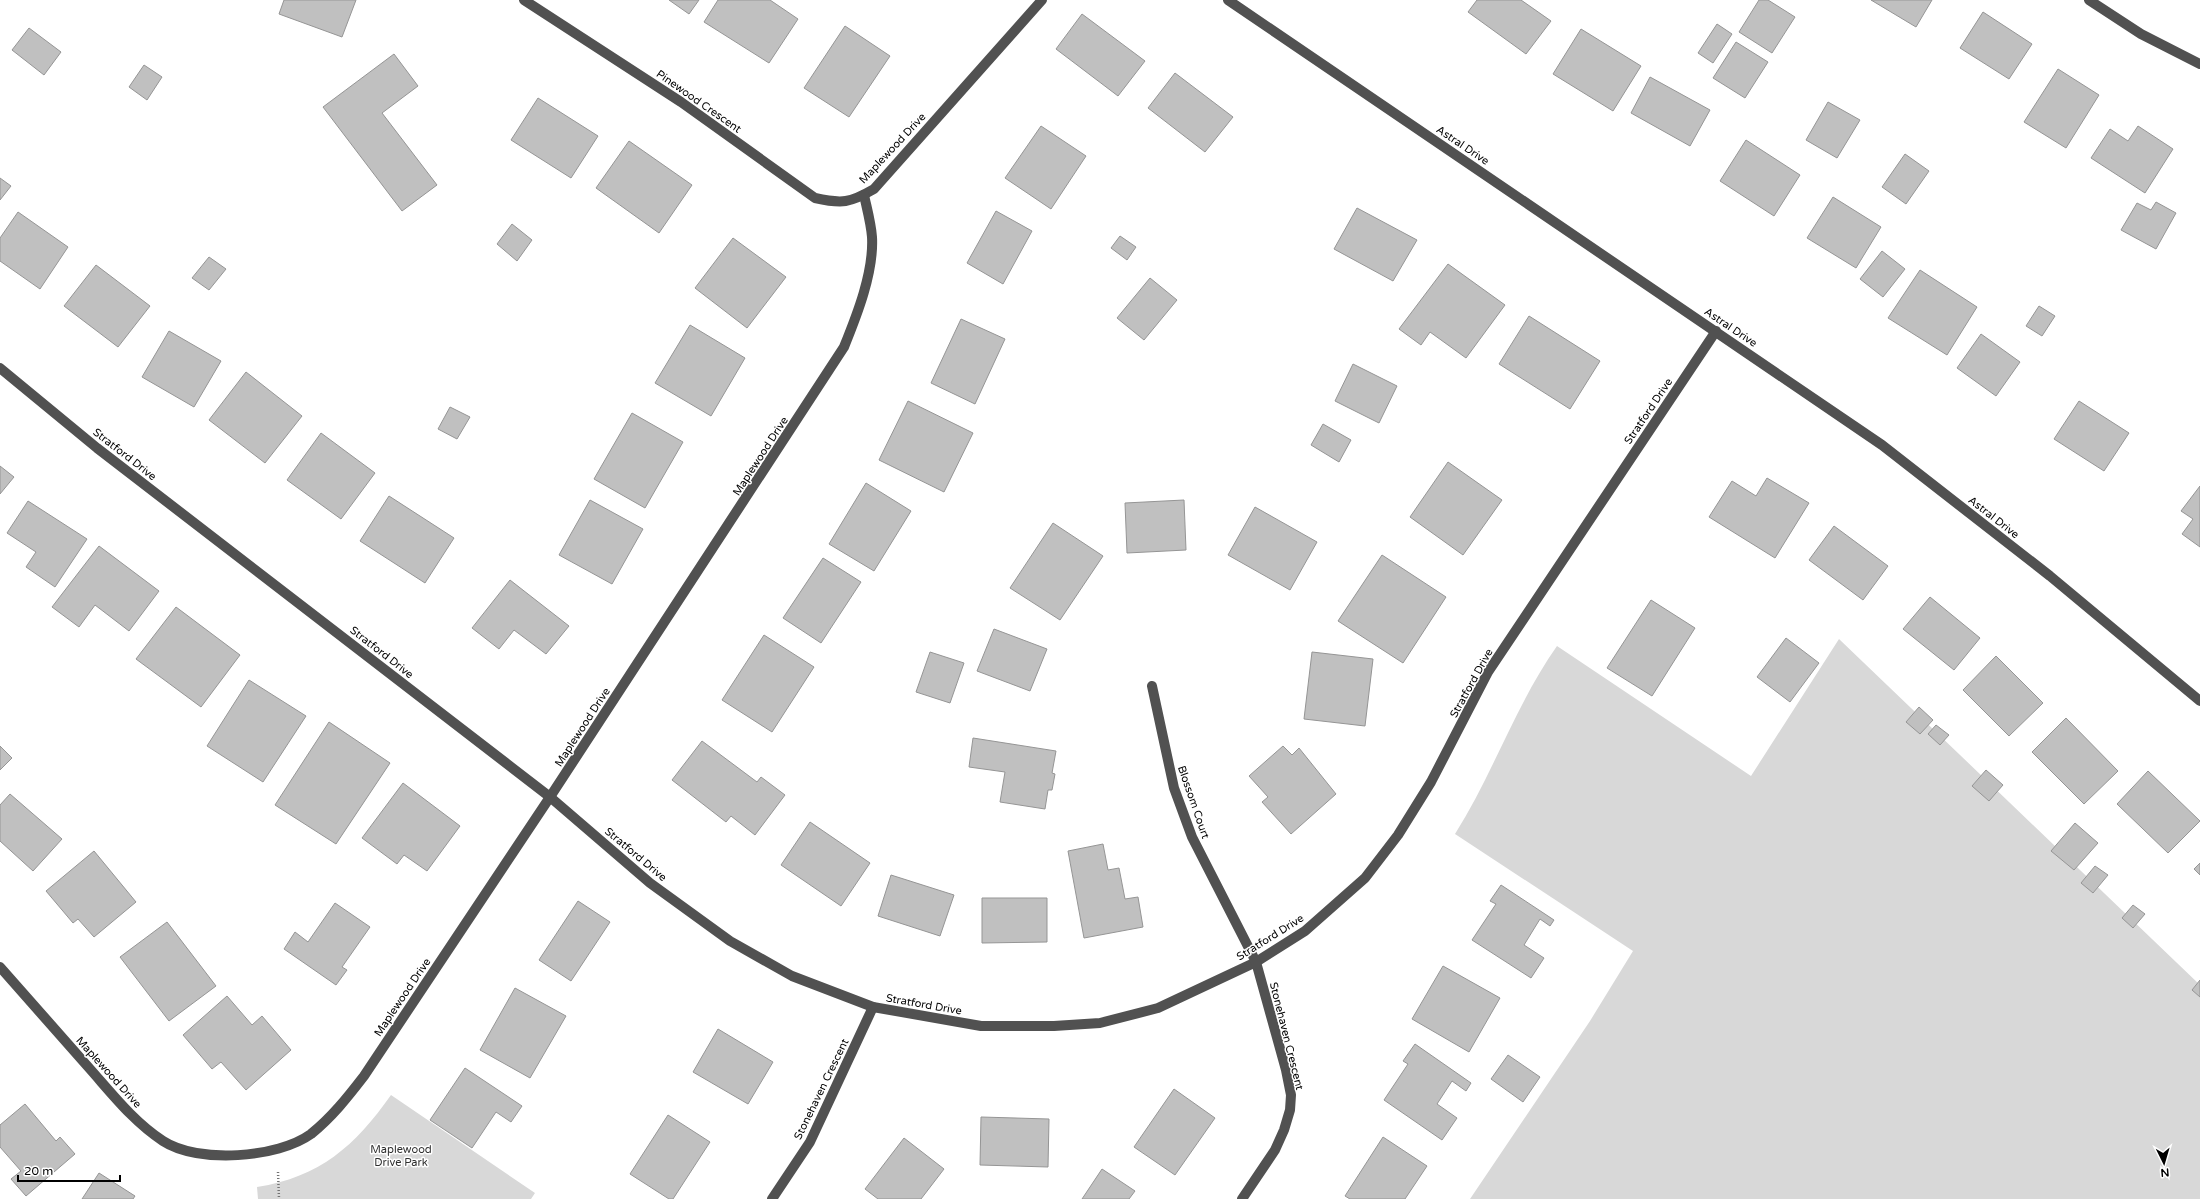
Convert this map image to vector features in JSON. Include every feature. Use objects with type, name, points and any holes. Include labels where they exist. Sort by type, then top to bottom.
[{"type":"street","name":"Pinewood Crescent","points":[[524,0],[681,102],[815,198],[839,203],[852,201],[864,195]]},
{"type":"street","name":"Maplewood Drive","points":[[0,967],[131,1116],[164,1142],[184,1150],[212,1156],[244,1155],[277,1148],[309,1135],[340,1108],[364,1076],[550,797],[844,346],[858,312],[870,263],[872,237],[864,195],[874,189],[1042,0]]},
{"type":"street","name":"Astral Drive","points":[[1228,0],[1882,445],[2050,576],[2200,701]]},
{"type":"street","points":[[2089,0],[2141,34],[2200,64]]},
{"type":"street","name":"Stratford Drive","points":[[0,368],[97,448],[550,797],[650,883],[730,941],[792,976],[873,1007],[981,1026],[1054,1026],[1100,1023],[1158,1008],[1256,962],[1305,931],[1365,878],[1398,835],[1431,782],[1488,672],[1716,331]]},
{"type":"street","name":"Blossom Court","points":[[1152,686],[1174,788],[1192,837],[1256,962]]},
{"type":"street","name":"Stonehaven Crescent","points":[[1242,1199],[1275,1150],[1284,1130],[1290,1110],[1291,1095],[1286,1070],[1256,962]]},
{"type":"street","name":"Stonehaven Crescent","points":[[772,1199],[810,1142],[873,1007]]},
{"type":"green space","points":[[1839,639],[2200,985],[2200,1199],[1470,1199],[1590,1021],[1633,951],[1455,834],[1469,811],[1542,668],[1557,646],[1751,776]]},
{"type":"green space","name":"Maplewood Drive Park","points":[[391,1095],[535,1193],[531,1199],[258,1199],[257,1187],[299,1176],[318,1167],[334,1156],[364,1129]]},
{"type":"building","points":[[284,0],[356,0],[342,37],[279,14]]},
{"type":"building","points":[[669,0],[699,0],[689,14]]},
{"type":"building","points":[[718,0],[770,0],[798,19],[769,63],[704,22]]},
{"type":"building","points":[[1477,0],[1521,0],[1551,21],[1526,54],[1468,12]]},
{"type":"building","points":[[1759,0],[1768,0],[1795,17],[1772,53],[1739,32]]},
{"type":"building","points":[[1871,0],[1932,0],[1916,27]]},
{"type":"building","points":[[1983,12],[2032,44],[2009,79],[1960,48]]},
{"type":"building","points":[[1082,14],[1145,61],[1118,96],[1056,49]]},
{"type":"building","points":[[1717,24],[1732,34],[1713,63],[1698,53]]},
{"type":"building","points":[[845,26],[890,56],[849,117],[804,88]]},
{"type":"building","points":[[29,28],[61,52],[44,75],[12,50]]},
{"type":"building","points":[[1581,29],[1641,66],[1613,111],[1553,74]]},
{"type":"building","points":[[1736,42],[1768,62],[1745,98],[1713,78]]},
{"type":"building","points":[[394,54],[418,86],[382,113],[437,185],[402,211],[323,107]]},
{"type":"building","points":[[144,65],[162,77],[147,100],[129,87]]},
{"type":"building","points":[[2058,69],[2099,95],[2066,148],[2024,122]]},
{"type":"building","points":[[1175,73],[1233,117],[1205,152],[1148,108]]},
{"type":"building","points":[[1650,77],[1710,110],[1690,146],[1631,113]]},
{"type":"building","points":[[538,98],[598,136],[571,178],[511,140]]},
{"type":"building","points":[[1828,102],[1860,120],[1837,158],[1806,140]]},
{"type":"building","points":[[1041,126],[1086,156],[1051,209],[1005,178]]},
{"type":"building","points":[[2138,126],[2173,149],[2145,193],[2091,158],[2110,129],[2128,141]]},
{"type":"building","points":[[1746,140],[1800,175],[1774,216],[1720,181]]},
{"type":"building","points":[[629,141],[692,185],[659,233],[596,188]]},
{"type":"building","points":[[1905,154],[1929,171],[1906,204],[1882,187]]},
{"type":"building","points":[[0,178],[11,186],[0,200]]},
{"type":"building","points":[[1833,197],[1881,227],[1856,268],[1807,238]]},
{"type":"building","points":[[2156,202],[2176,213],[2156,249],[2121,230],[2137,203],[2151,210]]},
{"type":"building","points":[[1357,208],[1417,240],[1393,281],[1334,249]]},
{"type":"building","points":[[996,211],[1032,231],[1003,284],[967,263]]},
{"type":"building","points":[[18,212],[68,247],[40,289],[0,261],[0,238]]},
{"type":"building","points":[[512,224],[532,240],[517,261],[497,244]]},
{"type":"building","points":[[1120,236],[1136,247],[1127,260],[1111,248]]},
{"type":"building","points":[[733,238],[786,277],[747,328],[695,288]]},
{"type":"building","points":[[1882,251],[1905,269],[1883,297],[1860,279]]},
{"type":"building","points":[[209,257],[226,269],[209,290],[192,278]]},
{"type":"building","points":[[1448,264],[1505,305],[1466,358],[1430,332],[1421,345],[1399,329]]},
{"type":"building","points":[[96,265],[150,306],[118,347],[64,306]]},
{"type":"building","points":[[1920,270],[1977,307],[1947,355],[1888,318]]},
{"type":"building","points":[[1150,278],[1177,300],[1144,340],[1117,318]]},
{"type":"building","points":[[2039,306],[2055,316],[2042,336],[2026,326]]},
{"type":"building","points":[[1529,316],[1600,361],[1570,409],[1499,364]]},
{"type":"building","points":[[961,319],[1005,339],[975,404],[931,383]]},
{"type":"building","points":[[690,325],[745,358],[711,416],[655,383]]},
{"type":"building","points":[[169,331],[221,361],[194,407],[142,377]]},
{"type":"building","points":[[1981,334],[2020,362],[1996,396],[1957,368]]},
{"type":"building","points":[[1353,364],[1397,386],[1379,423],[1335,401]]},
{"type":"building","points":[[246,372],[302,416],[265,463],[209,420]]},
{"type":"building","points":[[908,401],[973,433],[944,492],[879,460]]},
{"type":"building","points":[[2079,401],[2129,433],[2104,471],[2054,439]]},
{"type":"building","points":[[450,407],[470,417],[457,439],[438,429]]},
{"type":"building","points":[[632,413],[683,442],[645,508],[594,479]]},
{"type":"building","points":[[1323,424],[1351,440],[1339,462],[1311,445]]},
{"type":"building","points":[[321,433],[375,473],[341,519],[287,480]]},
{"type":"building","points":[[1448,462],[1502,500],[1463,555],[1410,517]]},
{"type":"building","points":[[0,466],[14,477],[0,494]]},
{"type":"building","points":[[1767,478],[1809,503],[1775,558],[1709,517],[1732,481],[1756,496]]},
{"type":"building","points":[[866,483],[911,511],[874,571],[829,544]]},
{"type":"building","points":[[2200,486],[2200,547],[2182,534],[2193,519],[2181,511]]},
{"type":"building","points":[[389,496],[454,538],[425,583],[360,541]]},
{"type":"building","points":[[590,500],[643,529],[612,584],[559,555]]},
{"type":"building","points":[[1184,500],[1186,550],[1127,553],[1125,503]]},
{"type":"building","points":[[28,501],[87,539],[55,587],[26,567],[36,552],[7,533]]},
{"type":"building","points":[[1255,507],[1317,542],[1290,590],[1228,555]]},
{"type":"building","points":[[1053,523],[1103,556],[1060,620],[1010,588]]},
{"type":"building","points":[[1834,526],[1888,566],[1863,600],[1809,560]]},
{"type":"building","points":[[99,546],[159,591],[129,631],[95,605],[79,627],[52,607]]},
{"type":"building","points":[[1382,555],[1446,597],[1403,663],[1338,621]]},
{"type":"building","points":[[823,558],[861,582],[821,643],[783,618]]},
{"type":"building","points":[[510,580],[569,626],[546,654],[514,630],[499,649],[472,628]]},
{"type":"building","points":[[1930,597],[1980,638],[1954,670],[1903,629]]},
{"type":"building","points":[[1651,600],[1695,628],[1652,696],[1607,668]]},
{"type":"building","points":[[176,607],[240,655],[201,707],[136,659]]},
{"type":"building","points":[[994,629],[1047,649],[1030,691],[977,671]]},
{"type":"building","points":[[764,635],[814,667],[772,732],[722,700]]},
{"type":"building","points":[[1786,638],[1819,663],[1790,702],[1757,677]]},
{"type":"building","points":[[930,652],[964,663],[950,703],[916,692]]},
{"type":"building","points":[[1312,652],[1373,659],[1365,726],[1304,719]]},
{"type":"building","points":[[1996,656],[2043,703],[2009,736],[1963,690]]},
{"type":"building","points":[[249,680],[306,716],[263,782],[207,746]]},
{"type":"building","points":[[1919,707],[1933,720],[1920,734],[1906,722]]},
{"type":"building","points":[[2066,718],[2118,771],[2084,804],[2032,752]]},
{"type":"building","points":[[329,722],[390,763],[336,844],[275,805]]},
{"type":"building","points":[[1936,725],[1949,735],[1940,745],[1928,734]]},
{"type":"building","points":[[973,738],[1056,751],[1052,773],[1055,774],[1052,790],[1048,790],[1045,809],[1000,802],[1005,772],[969,767]]},
{"type":"building","points":[[702,741],[757,782],[761,777],[785,795],[755,835],[731,816],[726,822],[672,780]]},
{"type":"building","points":[[0,746],[12,758],[0,770]]},
{"type":"building","points":[[1283,746],[1292,755],[1299,748],[1336,794],[1291,834],[1262,802],[1268,797],[1249,776]]},
{"type":"building","points":[[1986,770],[2003,785],[1989,801],[1972,786]]},
{"type":"building","points":[[2148,771],[2200,821],[2168,853],[2117,804]]},
{"type":"building","points":[[403,783],[460,826],[427,871],[404,855],[397,864],[362,838]]},
{"type":"building","points":[[10,794],[62,839],[33,871],[0,841],[0,805]]},
{"type":"building","points":[[810,822],[870,863],[841,906],[781,865]]},
{"type":"building","points":[[2075,823],[2098,843],[2074,870],[2051,851]]},
{"type":"building","points":[[1103,844],[1108,870],[1119,868],[1125,899],[1138,897],[1143,927],[1084,938],[1068,851]]},
{"type":"building","points":[[94,851],[136,902],[94,937],[78,919],[73,923],[46,891]]},
{"type":"building","points":[[2200,863],[2200,875],[2194,869]]},
{"type":"building","points":[[2095,866],[2108,875],[2093,893],[2081,883]]},
{"type":"building","points":[[891,875],[954,895],[940,936],[878,916]]},
{"type":"building","points":[[1501,885],[1554,920],[1550,926],[1540,919],[1524,945],[1544,958],[1531,978],[1472,940],[1496,904],[1490,901]]},
{"type":"building","points":[[982,898],[1047,898],[1047,942],[982,943]]},
{"type":"building","points":[[578,901],[610,922],[571,981],[539,960]]},
{"type":"building","points":[[335,903],[370,927],[342,967],[347,970],[336,985],[284,949],[295,932],[308,942]]},
{"type":"building","points":[[2133,905],[2145,914],[2133,928],[2122,918]]},
{"type":"building","points":[[167,922],[216,986],[169,1021],[120,957]]},
{"type":"building","points":[[1443,966],[1500,998],[1469,1052],[1412,1019]]},
{"type":"building","points":[[2200,980],[2200,997],[2192,990]]},
{"type":"building","points":[[515,988],[566,1016],[530,1078],[480,1050]]},
{"type":"building","points":[[227,996],[252,1025],[262,1016],[291,1050],[246,1090],[221,1062],[212,1069],[183,1035]]},
{"type":"building","points":[[718,1029],[773,1062],[748,1104],[693,1072]]},
{"type":"building","points":[[1415,1044],[1471,1083],[1466,1091],[1452,1081],[1437,1104],[1457,1118],[1442,1140],[1384,1100],[1408,1064],[1403,1061]]},
{"type":"building","points":[[1508,1055],[1540,1077],[1523,1102],[1491,1079]]},
{"type":"building","points":[[465,1068],[522,1106],[511,1122],[496,1112],[472,1148],[430,1120]]},
{"type":"building","points":[[1174,1089],[1215,1118],[1175,1175],[1134,1147]]},
{"type":"building","points":[[25,1104],[56,1141],[60,1137],[75,1154],[26,1196],[11,1179],[21,1171],[0,1147],[0,1125]]},
{"type":"building","points":[[668,1115],[710,1142],[673,1199],[669,1199],[630,1174]]},
{"type":"building","points":[[981,1117],[1049,1119],[1048,1167],[980,1165]]},
{"type":"building","points":[[1383,1137],[1427,1166],[1405,1199],[1350,1199],[1345,1196]]},
{"type":"building","points":[[904,1138],[944,1169],[921,1199],[878,1199],[865,1189]]},
{"type":"building","points":[[1102,1169],[1135,1191],[1129,1199],[1082,1199]]},
{"type":"building","points":[[99,1173],[135,1196],[133,1199],[82,1199]]}]
